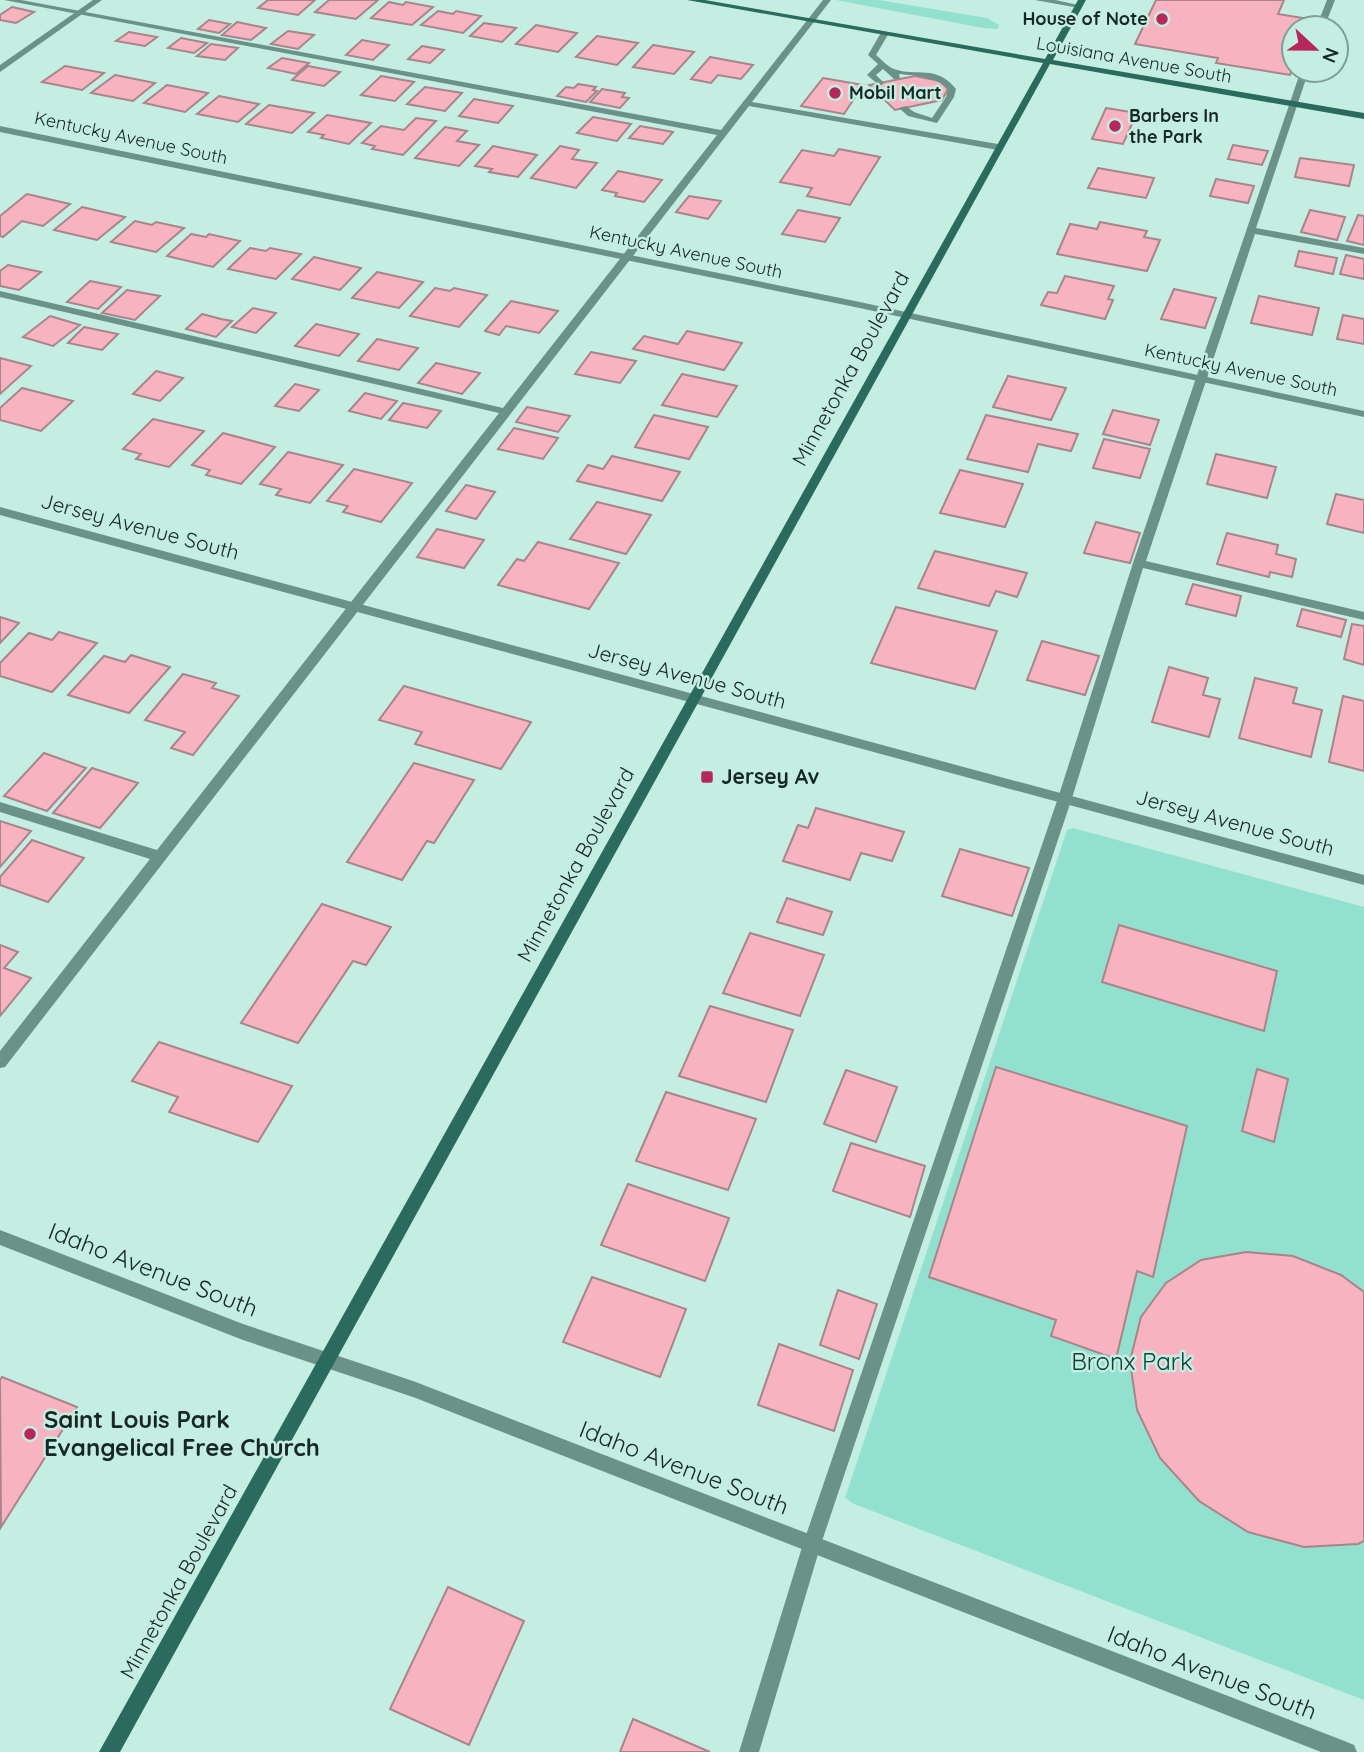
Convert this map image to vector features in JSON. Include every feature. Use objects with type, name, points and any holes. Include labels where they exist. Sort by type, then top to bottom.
[{"type":"main road","name":"Louisiana Avenue South","points":[[691,0],[1364,116]]},
{"type":"main road","name":"Minnetonka Boulevard","points":[[109,1752],[1080,3]]},
{"type":"street","points":[[8,0],[723,133]]},
{"type":"street","points":[[0,69],[98,0]]},
{"type":"street","points":[[0,1062],[827,0]]},
{"type":"street","points":[[1039,0],[1080,3]]},
{"type":"street","points":[[885,33],[872,55],[899,80]]},
{"type":"street","points":[[880,83],[872,75],[886,68],[937,78],[948,83],[952,89],[950,97],[934,121]]},
{"type":"street","points":[[749,1752],[812,1544],[1065,798],[1139,563],[1300,84]]},
{"type":"street","points":[[746,103],[998,147]]},
{"type":"street","points":[[922,104],[945,138]]},
{"type":"street","points":[[903,108],[911,114],[934,121]]},
{"type":"street","name":"Kentucky Avenue South","points":[[0,129],[905,315],[1364,414]]},
{"type":"street","points":[[1251,230],[1364,251]]},
{"type":"street","points":[[0,294],[507,412]]},
{"type":"street","name":"Jersey Avenue South","points":[[0,511],[1364,880]]},
{"type":"street","points":[[1139,563],[1364,616]]},
{"type":"street","points":[[0,807],[161,857]]},
{"type":"street","name":"Idaho Avenue South","points":[[0,1237],[243,1332],[413,1389],[1347,1752]]},
{"type":"green space","points":[[836,0],[879,0],[987,18],[999,25],[998,29],[983,28]]},
{"type":"green space","name":"Bronx Park","points":[[1073,828],[1364,907],[1364,1700],[854,1504],[845,1498],[1067,830]]},
{"type":"building","points":[[268,0],[315,0],[298,15],[258,8]]},
{"type":"building","points":[[329,0],[378,0],[356,19],[315,12]]},
{"type":"building","points":[[1156,0],[1284,0],[1278,14],[1280,73],[1216,63],[1218,58],[1135,44]]},
{"type":"building","points":[[389,2],[433,7],[412,25],[371,18]]},
{"type":"building","points":[[12,7],[34,12],[16,23],[0,20],[0,15]]},
{"type":"building","points":[[438,11],[481,16],[463,33],[421,25]]},
{"type":"building","points":[[209,20],[230,24],[219,33],[198,29]]},
{"type":"building","points":[[237,22],[266,28],[251,40],[222,35]]},
{"type":"building","points":[[484,23],[516,28],[502,42],[470,36]]},
{"type":"building","points":[[536,25],[577,33],[558,52],[516,44]]},
{"type":"building","points":[[288,31],[314,35],[298,49],[271,44]]},
{"type":"building","points":[[129,32],[157,37],[145,46],[116,41]]},
{"type":"building","points":[[597,36],[638,43],[617,65],[576,57]]},
{"type":"building","points":[[181,38],[207,43],[194,53],[168,48]]},
{"type":"building","points":[[362,40],[389,45],[373,60],[346,55]]},
{"type":"building","points":[[211,44],[238,48],[225,60],[197,56]]},
{"type":"building","points":[[653,45],[694,52],[674,74],[633,67]]},
{"type":"building","points":[[422,46],[444,50],[430,63],[408,59]]},
{"type":"building","points":[[710,57],[753,65],[741,79],[718,75],[711,83],[691,79]]},
{"type":"building","points":[[282,58],[309,63],[296,74],[268,68]]},
{"type":"building","points":[[65,66],[104,73],[82,90],[42,82]]},
{"type":"building","points":[[308,66],[340,72],[324,86],[292,80]]},
{"type":"building","points":[[115,75],[155,83],[133,101],[91,93]]},
{"type":"building","points":[[381,76],[414,82],[395,101],[361,95]]},
{"type":"building","points":[[915,76],[940,81],[948,89],[942,100],[895,110],[869,85]]},
{"type":"building","name":"Mobil Mart","points":[[823,78],[863,85],[844,114],[801,106]]},
{"type":"building","points":[[578,84],[596,87],[593,90],[597,91],[586,102],[557,96],[566,87],[574,88]]},
{"type":"building","points":[[167,85],[208,93],[185,112],[144,103]]},
{"type":"building","points":[[425,87],[462,93],[445,111],[407,104]]},
{"type":"building","points":[[602,89],[625,93],[622,97],[629,98],[620,108],[590,102]]},
{"type":"building","points":[[219,96],[259,104],[238,122],[197,114]]},
{"type":"building","points":[[474,99],[513,106],[498,123],[459,116]]},
{"type":"building","points":[[269,105],[314,113],[292,133],[246,124]]},
{"type":"building","name":"Barbers In the Park","points":[[1106,108],[1137,113],[1123,144],[1092,139]]},
{"type":"building","points":[[327,115],[371,123],[349,144],[321,138],[324,135],[308,132]]},
{"type":"building","points":[[593,117],[631,124],[617,141],[577,133]]},
{"type":"building","points":[[416,118],[436,121],[403,155],[372,149],[375,146],[362,143],[381,126],[404,130]]},
{"type":"building","points":[[640,126],[673,132],[663,144],[629,138]]},
{"type":"building","points":[[445,127],[467,131],[457,141],[479,145],[459,166],[415,158]]},
{"type":"building","points":[[1233,145],[1268,151],[1262,165],[1228,159]]},
{"type":"building","points":[[493,146],[537,155],[518,177],[489,172],[492,169],[475,166]]},
{"type":"building","points":[[560,146],[579,150],[572,159],[597,163],[576,188],[531,178]]},
{"type":"building","points":[[839,149],[880,157],[850,205],[807,196],[812,188],[780,182],[802,150],[834,156]]},
{"type":"building","points":[[1300,158],[1354,165],[1349,186],[1295,177]]},
{"type":"building","points":[[1098,168],[1154,178],[1146,198],[1088,188]]},
{"type":"building","points":[[618,171],[662,180],[644,202],[615,196],[617,193],[602,190]]},
{"type":"building","points":[[1216,179],[1254,186],[1248,203],[1210,196]]},
{"type":"building","points":[[27,194],[70,204],[43,226],[22,221],[3,237],[0,236],[0,216]]},
{"type":"building","points":[[689,196],[721,201],[708,219],[676,212]]},
{"type":"building","points":[[82,207],[125,217],[97,240],[54,230]]},
{"type":"building","points":[[798,210],[840,218],[825,242],[782,234]]},
{"type":"building","points":[[1310,210],[1345,217],[1337,240],[1301,232]]},
{"type":"building","points":[[1358,215],[1364,216],[1364,245],[1347,241]]},
{"type":"building","points":[[135,221],[184,228],[156,252],[111,242]]},
{"type":"building","points":[[1100,222],[1147,231],[1144,237],[1160,240],[1147,271],[1057,254],[1070,224],[1097,229]]},
{"type":"building","points":[[191,234],[206,237],[209,234],[240,241],[213,267],[167,256]]},
{"type":"building","points":[[250,248],[266,251],[270,248],[301,254],[276,279],[228,269]]},
{"type":"building","points":[[1299,251],[1337,258],[1333,274],[1295,266]]},
{"type":"building","points":[[1346,255],[1364,259],[1364,279],[1340,274]]},
{"type":"building","points":[[314,257],[361,268],[340,290],[292,279]]},
{"type":"building","points":[[8,265],[41,272],[19,290],[0,286],[0,271]]},
{"type":"building","points":[[377,272],[423,282],[399,308],[352,298]]},
{"type":"building","points":[[1065,276],[1114,286],[1108,299],[1113,300],[1105,319],[1041,305],[1048,292],[1057,293]]},
{"type":"building","points":[[90,281],[121,287],[98,309],[67,302]]},
{"type":"building","points":[[435,288],[450,291],[454,288],[487,295],[459,327],[410,316]]},
{"type":"building","points":[[1174,289],[1216,298],[1205,328],[1161,319]]},
{"type":"building","points":[[127,290],[160,296],[135,320],[102,313]]},
{"type":"building","points":[[1259,296],[1319,308],[1312,335],[1251,323]]},
{"type":"building","points":[[511,301],[558,311],[539,333],[506,326],[499,335],[485,331]]},
{"type":"building","points":[[253,308],[276,313],[256,333],[232,327]]},
{"type":"building","points":[[202,314],[232,321],[216,337],[186,329]]},
{"type":"building","points":[[1343,315],[1364,319],[1364,344],[1337,339]]},
{"type":"building","points":[[50,316],[80,325],[53,346],[23,337]]},
{"type":"building","points":[[316,324],[359,334],[339,356],[295,346]]},
{"type":"building","points":[[84,327],[118,334],[102,350],[68,343]]},
{"type":"building","points":[[687,331],[742,343],[724,370],[633,349],[644,336],[678,344]]},
{"type":"building","points":[[377,339],[418,348],[399,370],[358,361]]},
{"type":"building","points":[[591,352],[636,361],[620,383],[575,374]]},
{"type":"building","points":[[0,358],[31,366],[0,394]]},
{"type":"building","points":[[436,363],[480,373],[462,394],[418,383]]},
{"type":"building","points":[[156,371],[183,378],[160,401],[133,394]]},
{"type":"building","points":[[682,374],[737,386],[717,417],[662,405]]},
{"type":"building","points":[[1008,376],[1066,388],[1051,420],[993,407]]},
{"type":"building","points":[[295,384],[319,390],[299,411],[275,406]]},
{"type":"building","points":[[22,388],[73,401],[41,431],[0,420],[0,408]]},
{"type":"building","points":[[365,393],[397,401],[381,419],[349,411]]},
{"type":"building","points":[[403,403],[441,411],[427,428],[389,420]]},
{"type":"building","points":[[527,407],[570,416],[558,432],[516,422]]},
{"type":"building","points":[[1113,410],[1159,420],[1150,445],[1103,434]]},
{"type":"building","points":[[654,415],[708,427],[689,459],[635,447]]},
{"type":"building","points":[[986,415],[1078,434],[1071,451],[1038,444],[1028,472],[967,459]]},
{"type":"building","points":[[153,419],[204,431],[169,467],[136,459],[141,454],[123,449]]},
{"type":"building","points":[[514,428],[558,438],[543,459],[498,449]]},
{"type":"building","points":[[223,433],[275,447],[241,484],[206,475],[210,470],[192,465]]},
{"type":"building","points":[[1104,439],[1150,449],[1140,478],[1093,468]]},
{"type":"building","points":[[288,452],[343,465],[310,503],[276,495],[281,489],[260,484]]},
{"type":"building","points":[[1216,454],[1276,467],[1267,498],[1207,484]]},
{"type":"building","points":[[612,456],[680,472],[662,501],[577,481],[588,465],[603,469]]},
{"type":"building","points":[[354,469],[412,483],[381,522],[343,512],[348,506],[327,501]]},
{"type":"building","points":[[960,470],[1023,484],[1005,527],[940,513]]},
{"type":"building","points":[[466,485],[495,492],[476,519],[446,511]]},
{"type":"building","points":[[1336,494],[1364,500],[1364,533],[1327,524]]},
{"type":"building","points":[[597,502],[651,515],[626,554],[570,539]]},
{"type":"building","points":[[1096,522],[1140,533],[1130,563],[1084,553]]},
{"type":"building","points":[[437,529],[484,540],[464,568],[417,557]]},
{"type":"building","points":[[1227,533],[1278,545],[1276,554],[1296,559],[1292,577],[1270,572],[1269,577],[1217,564]]},
{"type":"building","points":[[538,542],[619,563],[589,609],[498,585],[517,559],[524,561]]},
{"type":"building","points":[[935,551],[1027,573],[1017,597],[996,591],[989,606],[918,588]]},
{"type":"building","points":[[1193,584],[1241,596],[1236,616],[1186,604]]},
{"type":"building","points":[[896,607],[997,631],[975,689],[871,663]]},
{"type":"building","points":[[1302,609],[1346,620],[1341,637],[1297,626]]},
{"type":"building","points":[[0,617],[19,623],[0,643]]},
{"type":"building","points":[[1352,624],[1364,626],[1364,665],[1344,659]]},
{"type":"building","points":[[59,632],[97,643],[52,692],[0,676],[0,663],[29,633],[52,640]]},
{"type":"building","points":[[1042,641],[1099,656],[1085,695],[1027,680]]},
{"type":"building","points":[[131,655],[170,667],[129,713],[68,695],[104,656],[125,662]]},
{"type":"building","points":[[1169,667],[1208,678],[1203,695],[1220,699],[1209,737],[1152,722]]},
{"type":"building","points":[[183,674],[216,683],[212,688],[239,696],[193,755],[171,748],[185,732],[145,720]]},
{"type":"building","points":[[1255,678],[1297,688],[1293,703],[1322,710],[1311,757],[1239,738]]},
{"type":"building","points":[[404,686],[531,722],[501,769],[415,744],[422,732],[379,720]]},
{"type":"building","points":[[1343,696],[1364,701],[1364,771],[1329,762]]},
{"type":"building","points":[[44,753],[86,768],[47,811],[4,796]]},
{"type":"building","points":[[414,763],[474,780],[434,843],[427,841],[402,880],[347,862]]},
{"type":"building","points":[[92,768],[138,783],[100,828],[53,813]]},
{"type":"building","points":[[816,808],[904,832],[892,861],[861,853],[850,880],[783,861],[798,825],[808,828]]},
{"type":"building","points":[[0,821],[31,831],[0,867]]},
{"type":"building","points":[[32,840],[84,858],[48,902],[0,885],[0,877]]},
{"type":"building","points":[[960,849],[1029,868],[1012,916],[942,896]]},
{"type":"building","points":[[787,898],[832,912],[823,935],[777,922]]},
{"type":"building","points":[[322,904],[391,927],[366,965],[353,961],[298,1043],[241,1023]]},
{"type":"building","points":[[1119,925],[1277,971],[1264,1031],[1102,982]]},
{"type":"building","points":[[750,933],[824,955],[800,1016],[723,993]]},
{"type":"building","points":[[0,945],[18,952],[4,968],[31,978],[0,1016]]},
{"type":"building","points":[[710,1006],[793,1030],[766,1102],[679,1076]]},
{"type":"building","points":[[159,1042],[292,1086],[258,1142],[169,1112],[178,1097],[132,1081]]},
{"type":"building","points":[[996,1067],[1187,1126],[1153,1277],[1137,1271],[1116,1359],[1051,1336],[1056,1320],[929,1277]]},
{"type":"building","points":[[1257,1069],[1288,1079],[1274,1142],[1242,1131]]},
{"type":"building","points":[[846,1070],[897,1087],[876,1142],[824,1124]]},
{"type":"building","points":[[666,1092],[756,1119],[728,1190],[636,1161]]},
{"type":"building","points":[[851,1143],[925,1166],[910,1217],[833,1191]]},
{"type":"building","points":[[628,1184],[729,1218],[705,1281],[601,1245]]},
{"type":"building","points":[[1246,1252],[1293,1256],[1341,1275],[1364,1292],[1364,1541],[1358,1544],[1304,1547],[1248,1532],[1199,1501],[1160,1458],[1137,1410],[1130,1361],[1141,1317],[1166,1283],[1201,1260]]},
{"type":"building","points":[[592,1277],[686,1309],[660,1377],[563,1342]]},
{"type":"building","points":[[838,1290],[877,1304],[859,1359],[820,1345]]},
{"type":"building","points":[[779,1344],[853,1370],[834,1431],[758,1405]]},
{"type":"building","name":"Saint Louis Park Evangelical Free Church","points":[[2,1377],[77,1407],[1,1527],[0,1380]]},
{"type":"building","points":[[448,1587],[524,1621],[469,1745],[390,1709]]},
{"type":"building","points":[[633,1719],[710,1752],[620,1752]]},
{"type":"place","name":"House of Note","points":[[1162,19]]},
{"type":"place","name":"Mobil Mart","points":[[835,93]]},
{"type":"place","name":"Barbers In the Park","points":[[1115,126]]},
{"type":"place","name":"Jersey Av","points":[[707,777]]},
{"type":"place","name":"Saint Louis Park Evangelical Free Church","points":[[30,1434]]}]
